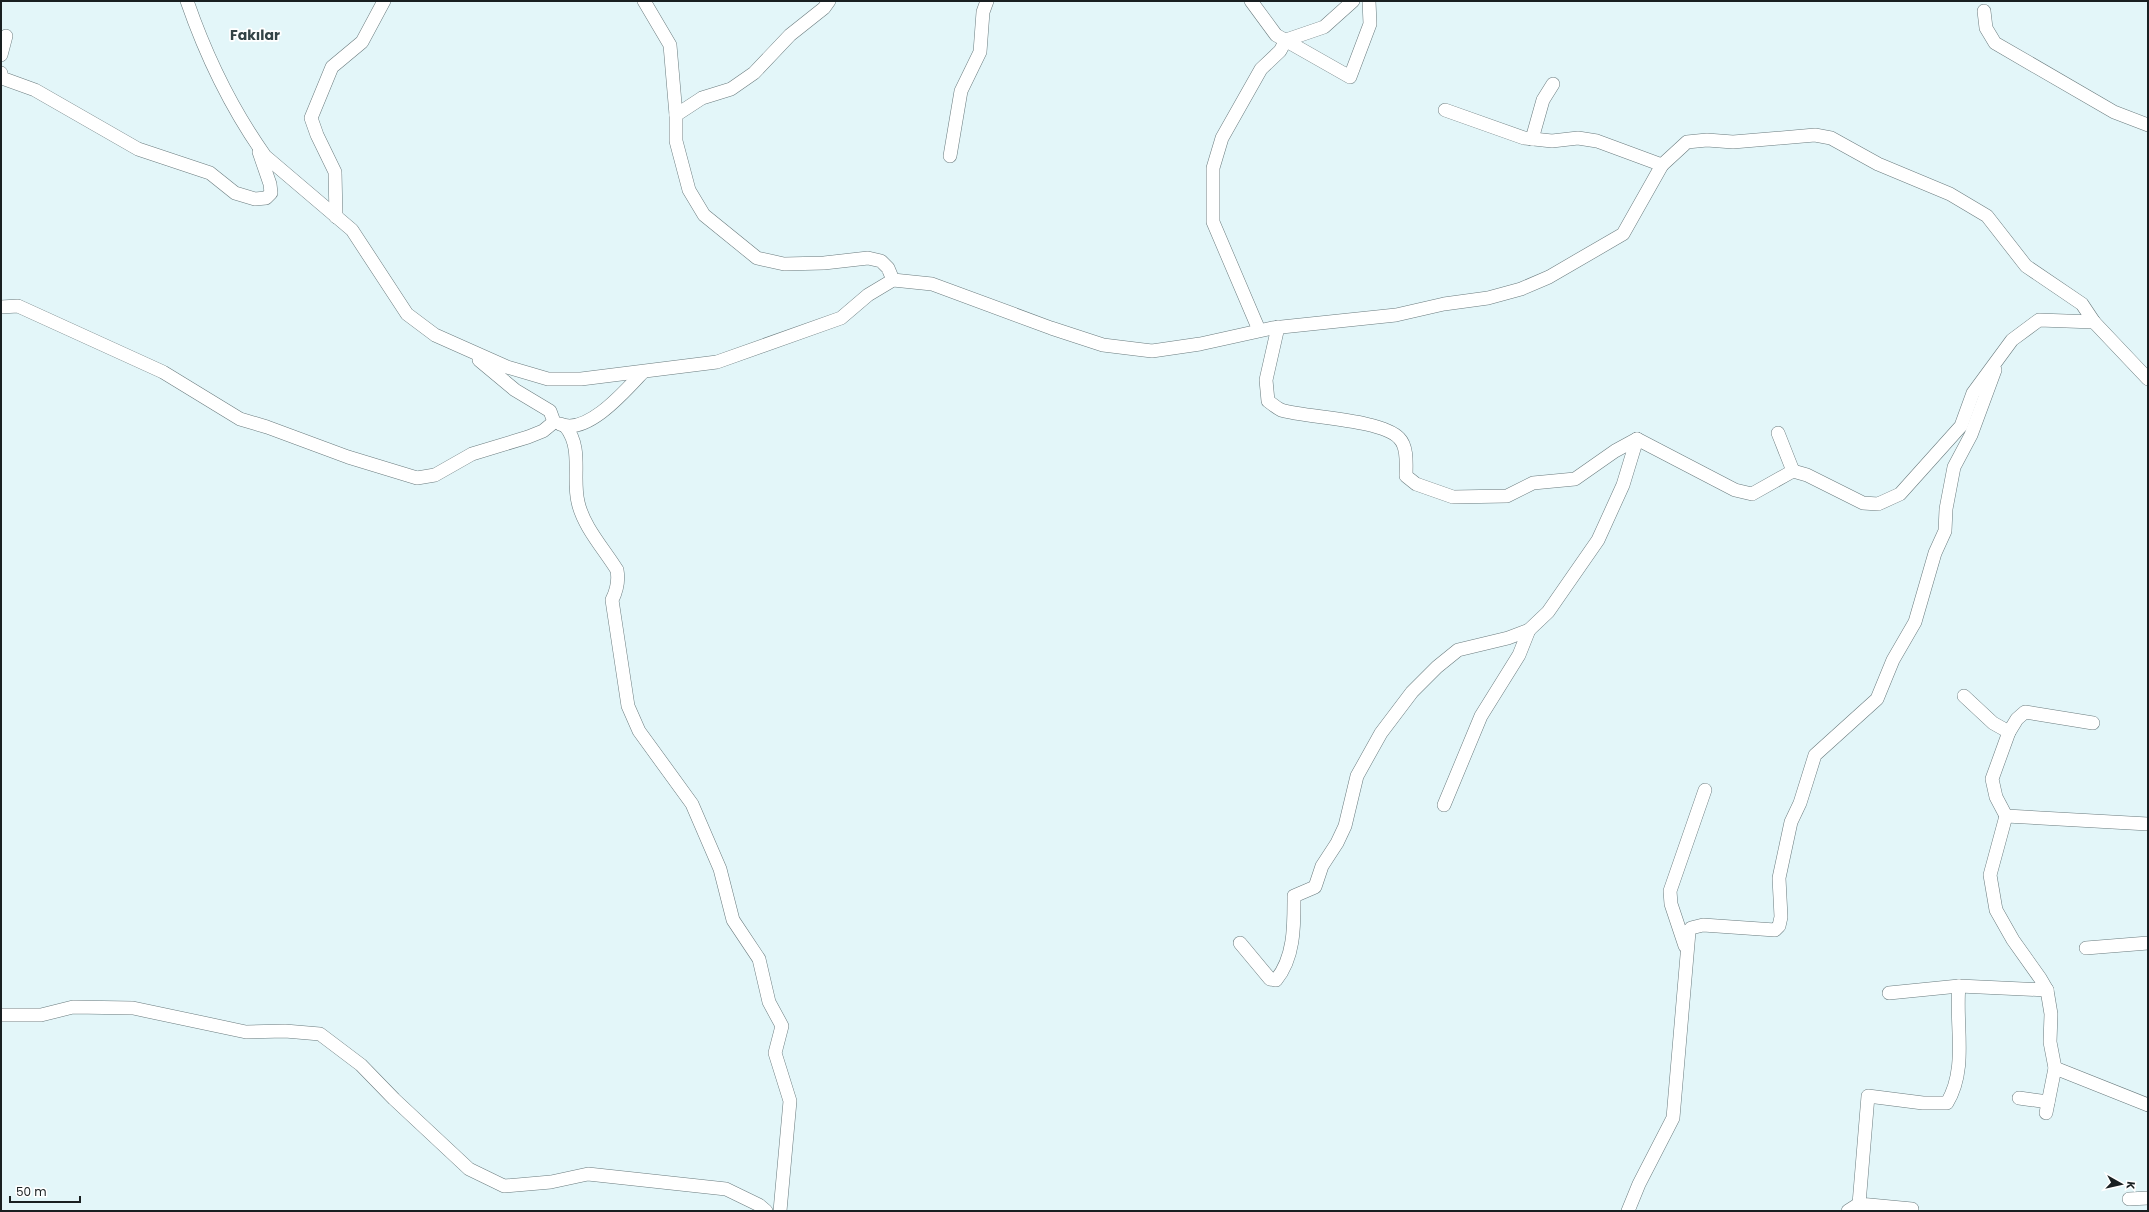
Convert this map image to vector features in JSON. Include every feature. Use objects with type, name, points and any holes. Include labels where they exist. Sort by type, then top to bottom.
[{"type":"street","points":[[187,1],[202,46],[240,121],[265,156],[352,230],[407,314],[435,335],[507,368],[548,379],[582,380],[717,362],[841,318],[868,295],[893,280],[932,284],[1051,328],[1103,345],[1152,351],[1200,344],[1278,327],[1396,315],[1444,304],[1488,298],[1521,289],[1548,278],[1623,234],[1662,165],[1687,142],[1707,140],[1733,142],[1815,135],[1831,138],[1878,164],[1950,194],[1987,216],[2026,266],[2082,304],[2094,322],[2148,379]]},
{"type":"street","points":[[336,217],[335,172],[317,135],[311,118],[332,67],[362,42],[384,1]]},
{"type":"street","points":[[644,1],[670,45],[676,114],[676,141],[689,190],[704,215],[757,258],[784,264],[824,263],[868,258],[881,261],[888,268],[893,280]]},
{"type":"street","points":[[676,114],[702,98],[731,89],[754,73],[790,35],[824,8],[829,1]]},
{"type":"street","points":[[950,156],[961,91],[980,52],[983,12],[987,1]]},
{"type":"street","points":[[1251,1],[1276,36],[1286,40],[1350,77],[1370,24],[1369,1]]},
{"type":"street","points":[[1259,330],[1212,222],[1214,168],[1222,138],[1261,69],[1280,51],[1286,40],[1324,27],[1352,1]]},
{"type":"street","points":[[1984,11],[1986,28],[1995,43],[2114,112],[2148,125]]},
{"type":"street","points":[[1,55],[6,36]]},
{"type":"street","points":[[1,73],[2,78],[35,90],[138,149],[210,173],[235,193],[255,199],[266,198],[271,193],[270,184],[257,145]]},
{"type":"street","points":[[1532,139],[1542,100],[1553,84]]},
{"type":"street","points":[[1445,110],[1524,138],[1552,141],[1578,138],[1597,141],[1662,165]]},
{"type":"street","points":[[1,307],[18,306],[164,372],[240,419],[268,427],[348,457],[417,478],[435,475],[472,454],[528,437],[560,424],[588,422],[622,394],[643,372]]},
{"type":"street","points":[[1638,439],[1735,490],[1752,494],[1793,471],[1807,475],[1863,504],[1878,504],[1900,494],[1962,426],[1973,393],[1994,362],[2012,340],[2039,320],[2094,322]]},
{"type":"street","points":[[1278,327],[1266,380],[1268,401],[1280,410],[1327,416],[1389,430],[1400,439],[1406,456],[1406,476],[1416,484],[1453,497],[1508,496],[1533,483],[1575,479],[1615,451],[1638,439]]},
{"type":"street","points":[[468,350],[515,390],[550,411],[560,424],[573,436],[576,456],[578,503],[585,521],[617,570],[617,589],[612,600],[628,706],[640,731],[692,804],[720,869],[733,920],[759,960],[769,1002],[782,1026],[776,1053],[790,1101],[780,1211]]},
{"type":"street","points":[[1628,1211],[1639,1184],[1673,1118],[1689,932],[1691,928],[1703,925],[1775,930],[1779,926],[1781,917],[1779,878],[1791,822],[1802,798],[1815,755],[1877,699],[1893,660],[1915,622],[1935,553],[1945,531],[1946,509],[1954,466],[1971,435],[1997,366],[1994,362]]},
{"type":"street","points":[[1778,433],[1793,471]]},
{"type":"street","points":[[1444,805],[1481,716],[1519,655],[1530,630],[1548,612],[1598,540],[1623,485],[1638,439]]},
{"type":"street","points":[[1240,943],[1270,980],[1276,980],[1285,968],[1290,952],[1294,896],[1315,887],[1322,866],[1337,843],[1345,826],[1357,776],[1381,733],[1412,692],[1437,667],[1458,650],[1508,638],[1530,630]]},
{"type":"street","points":[[1964,696],[1992,723],[2009,732]]},
{"type":"street","points":[[2019,1098],[2047,1107],[2054,1068],[2050,1042],[2052,1014],[2047,990],[1996,910],[1990,875],[2006,816],[1996,797],[1992,779],[2009,732],[2017,719],[2025,712],[2093,723]]},
{"type":"street","points":[[1687,952],[1671,904],[1670,891],[1705,790]]},
{"type":"street","points":[[2006,816],[2148,824]]},
{"type":"street","points":[[2086,948],[2148,943]]},
{"type":"street","points":[[1889,993],[1959,986],[2047,990]]},
{"type":"street","points":[[1912,1209],[1853,1208],[1868,1096],[1946,1103],[1954,1091],[1959,1066],[1960,1029],[1957,1010],[1959,986]]},
{"type":"street","points":[[1,1015],[41,1015],[73,1007],[132,1008],[246,1032],[285,1031],[320,1034],[361,1065],[394,1099],[469,1169],[504,1186],[551,1182],[588,1174],[726,1189],[760,1205],[766,1211]]},
{"type":"street","points":[[2054,1068],[2148,1105]]},
{"type":"street","points":[[2130,1198],[2148,1198]]},
{"type":"district","name":"Fakılar","points":[[255,35]]}]
